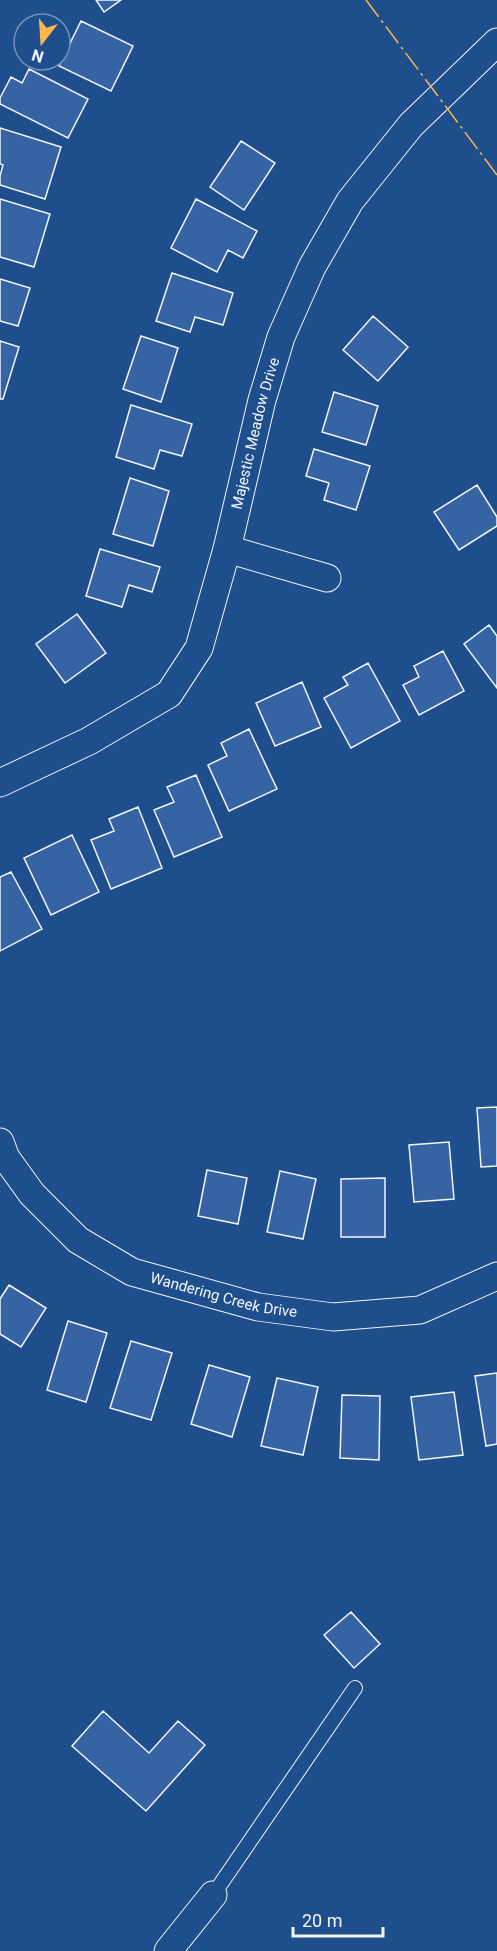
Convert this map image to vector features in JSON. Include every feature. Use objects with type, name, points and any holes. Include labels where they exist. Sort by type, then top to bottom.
[{"type":"street","name":"Majestic Meadow Drive","points":[[0,783],[89,741],[169,694],[199,648],[227,549],[262,400],[281,337],[312,267],[350,201],[411,125],[497,42]]},
{"type":"street","points":[[227,549],[327,578]]},
{"type":"street","name":"Wandering Creek Drive","points":[[0,1142],[6,1158],[32,1194],[78,1239],[132,1272],[258,1307],[333,1317],[420,1310],[497,1276]]},
{"type":"street","points":[[168,1951],[213,1895]]},
{"type":"lane","points":[[213,1895],[355,1688]]},
{"type":"building","points":[[96,0],[121,0],[104,12]]},
{"type":"building","points":[[81,21],[133,46],[111,91],[71,72],[72,39]]},
{"type":"building","points":[[28,72],[35,72],[88,99],[68,138],[0,104],[0,98],[11,77],[22,83]]},
{"type":"building","points":[[0,128],[61,147],[45,199],[0,185],[3,165],[0,164]]},
{"type":"building","points":[[241,141],[275,163],[244,210],[210,187]]},
{"type":"building","points":[[0,199],[50,214],[34,267],[0,257]]},
{"type":"building","points":[[196,199],[257,231],[243,258],[228,250],[217,272],[171,248]]},
{"type":"building","points":[[172,273],[233,293],[223,325],[195,317],[190,332],[156,321]]},
{"type":"building","points":[[0,279],[30,288],[18,326],[0,321]]},
{"type":"building","points":[[373,316],[408,347],[378,381],[343,350]]},
{"type":"building","points":[[141,336],[178,348],[161,402],[123,389]]},
{"type":"building","points":[[0,341],[19,347],[3,399],[0,399]]},
{"type":"building","points":[[334,392],[378,406],[366,445],[322,432]]},
{"type":"building","points":[[131,405],[192,424],[182,456],[160,450],[154,469],[116,457]]},
{"type":"building","points":[[314,449],[370,466],[356,510],[324,500],[329,483],[306,476]]},
{"type":"building","points":[[130,478],[169,491],[153,546],[113,534]]},
{"type":"building","points":[[477,485],[497,517],[497,526],[459,550],[434,512]]},
{"type":"building","points":[[100,549],[160,567],[152,592],[129,585],[122,607],[86,596]]},
{"type":"building","points":[[77,614],[106,653],[65,683],[36,644]]},
{"type":"building","points":[[489,625],[497,636],[497,688],[464,644]]},
{"type":"building","points":[[443,651],[464,691],[419,715],[403,685],[419,677],[414,666]]},
{"type":"building","points":[[368,663],[400,721],[351,748],[324,698],[348,685],[343,677]]},
{"type":"building","points":[[302,682],[321,727],[275,746],[256,703]]},
{"type":"building","points":[[249,729],[277,789],[229,811],[208,765],[227,756],[221,743]]},
{"type":"building","points":[[196,775],[222,837],[174,857],[154,810],[174,802],[167,787]]},
{"type":"building","points":[[138,807],[162,868],[111,889],[91,840],[114,831],[109,819]]},
{"type":"building","points":[[72,835],[99,892],[51,915],[24,858]]},
{"type":"building","points":[[11,872],[42,929],[0,951],[0,877]]},
{"type":"building","points":[[497,1107],[497,1166],[481,1167],[477,1108]]},
{"type":"building","points":[[449,1142],[454,1199],[414,1202],[409,1145]]},
{"type":"building","points":[[207,1170],[247,1178],[238,1224],[198,1216]]},
{"type":"building","points":[[280,1171],[316,1179],[303,1239],[267,1232]]},
{"type":"building","points":[[385,1178],[385,1237],[341,1237],[341,1179]]},
{"type":"building","points":[[9,1285],[46,1308],[21,1347],[0,1334],[0,1299]]},
{"type":"building","points":[[68,1321],[107,1333],[86,1402],[47,1390]]},
{"type":"building","points":[[131,1341],[172,1353],[151,1420],[110,1408]]},
{"type":"building","points":[[209,1365],[250,1377],[232,1437],[191,1424]]},
{"type":"building","points":[[497,1373],[497,1444],[486,1446],[475,1376]]},
{"type":"building","points":[[277,1378],[318,1387],[303,1455],[261,1446]]},
{"type":"building","points":[[454,1392],[463,1455],[419,1460],[411,1397]]},
{"type":"building","points":[[342,1395],[380,1396],[379,1460],[340,1458]]},
{"type":"building","points":[[351,1612],[380,1644],[354,1668],[324,1635]]},
{"type":"building","points":[[103,1711],[149,1753],[178,1721],[205,1745],[146,1811],[72,1746]]},
{"type":"power","points":[[366,0],[497,175]]}]
